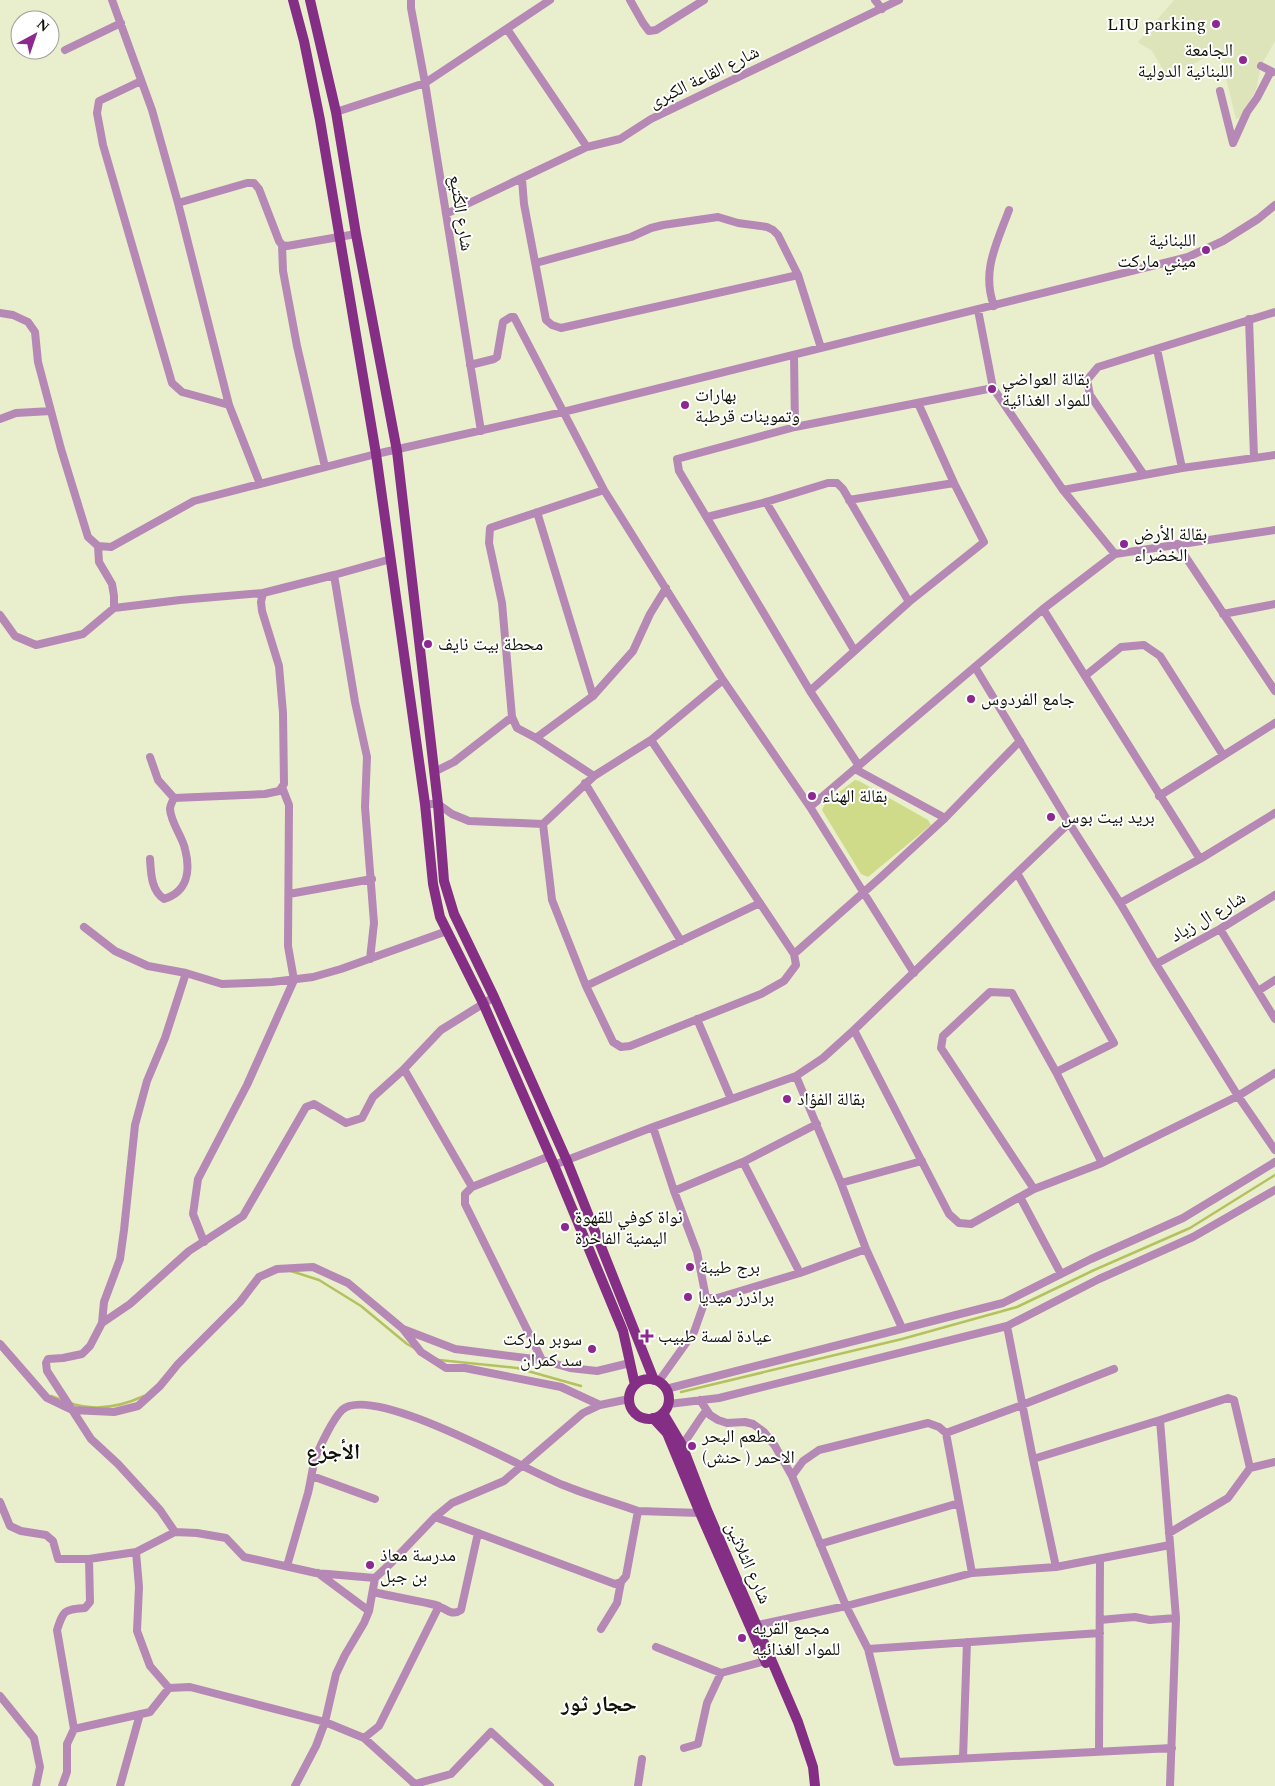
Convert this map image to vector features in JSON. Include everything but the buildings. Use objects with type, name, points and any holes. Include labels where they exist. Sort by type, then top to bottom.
[{"type":"main road","points":[[293,0],[304,41],[320,120],[376,454],[425,804],[433,884],[440,917],[483,1003],[623,1331],[635,1385]]},
{"type":"main road","points":[[310,0],[336,112],[356,234],[397,451],[438,804],[444,881],[454,914],[494,997],[567,1161],[660,1383],[668,1393],[666,1408],[653,1418],[644,1418],[635,1413],[629,1399],[635,1385],[644,1380],[660,1383]]},
{"type":"main road","name":"شارع الثلاثين","points":[[666,1408],[755,1627],[765,1661],[793,1727],[807,1770],[808,1786]]},
{"type":"main road","name":"شارع الثلاثين","points":[[653,1418],[668,1433],[700,1513],[798,1722],[813,1767],[815,1786]]},
{"type":"street","points":[[112,0],[152,110],[178,203],[229,405],[260,484]]},
{"type":"street","name":"شارع الكُتيع","points":[[412,0],[411,8],[425,83],[481,431]]},
{"type":"street","points":[[336,112],[425,83],[550,0]]},
{"type":"street","points":[[630,0],[649,31],[656,30],[704,0]]},
{"type":"street","points":[[875,0],[882,9]]},
{"type":"street","name":"شارع القاعة الكبرى","points":[[446,214],[587,147],[620,139],[651,119],[899,0]]},
{"type":"street","points":[[64,50],[120,23]]},
{"type":"street","points":[[507,29],[587,147]]},
{"type":"street","points":[[1220,91],[1233,143],[1247,112],[1273,72],[1261,66]]},
{"type":"street","points":[[142,81],[99,102],[97,113],[102,145],[172,383],[182,392],[229,405]]},
{"type":"street","points":[[522,179],[546,320],[552,325],[561,328],[798,275]]},
{"type":"street","points":[[178,203],[247,183],[254,183],[260,189],[278,241],[282,245],[287,246],[356,234]]},
{"type":"street","points":[[0,313],[13,315],[28,322],[35,332],[38,362],[88,537],[98,546],[111,547],[194,501],[376,454],[397,451],[563,412],[1188,258],[1223,241],[1258,219],[1275,205]]},
{"type":"street","points":[[994,306],[989,292],[988,273],[992,255],[1009,210]]},
{"type":"street","points":[[536,264],[631,237],[651,228],[718,217],[738,223],[759,224],[773,230],[778,235],[798,275],[821,348]]},
{"type":"street","points":[[282,245],[283,271],[297,346],[325,467]]},
{"type":"street","points":[[978,310],[993,388],[1063,490],[1115,554]]},
{"type":"street","points":[[1144,475],[1090,395],[1087,380],[1098,367],[1275,312]]},
{"type":"street","points":[[470,365],[496,357],[503,322],[514,317],[604,490],[723,680],[810,807],[914,973]]},
{"type":"street","points":[[1249,319],[1254,457]]},
{"type":"street","points":[[1157,349],[1182,468]]},
{"type":"street","points":[[794,355],[795,427]]},
{"type":"street","points":[[945,818],[857,768],[679,471],[678,459],[795,427],[993,388]]},
{"type":"street","points":[[810,692],[908,602],[984,542],[954,483],[918,403]]},
{"type":"street","points":[[0,420],[16,413],[51,411]]},
{"type":"street","points":[[1063,490],[1182,468],[1275,455]]},
{"type":"street","points":[[849,500],[954,483]]},
{"type":"street","points":[[707,517],[828,484],[838,484],[843,489],[908,602]]},
{"type":"street","points":[[594,776],[536,738],[517,728],[512,717],[502,603],[489,544],[490,528],[604,490]]},
{"type":"street","points":[[766,502],[854,650]]},
{"type":"street","points":[[538,512],[593,696]]},
{"type":"street","points":[[810,807],[1043,609],[1115,554],[1275,530]]},
{"type":"street","points":[[1177,544],[1275,691]]},
{"type":"street","points":[[98,546],[99,562],[112,584],[114,608]]},
{"type":"street","points":[[0,615],[15,636],[36,645],[83,634],[114,608],[263,593],[391,559]]},
{"type":"street","points":[[334,575],[367,757],[366,807],[374,924],[370,959]]},
{"type":"street","points":[[536,738],[593,696],[633,651],[650,614],[666,588]]},
{"type":"street","points":[[174,798],[265,794],[279,791],[284,784],[283,714],[279,666],[262,611],[263,593]]},
{"type":"street","points":[[1223,614],[1275,604]]},
{"type":"street","points":[[1043,609],[1200,860]]},
{"type":"street","points":[[1085,676],[1121,647],[1144,645],[1160,656],[1223,756]]},
{"type":"street","points":[[975,667],[1069,824],[1120,903],[1238,1096],[1275,1150]]},
{"type":"street","points":[[425,804],[438,804],[452,814],[469,821],[543,824],[585,783],[651,740],[723,680]]},
{"type":"street","points":[[434,772],[454,762],[512,717]]},
{"type":"street","points":[[1159,796],[1275,723]]},
{"type":"street","points":[[543,824],[552,900],[586,986],[613,1042],[621,1047],[630,1046],[761,994],[784,981],[796,965],[794,954],[651,740]]},
{"type":"street","points":[[794,954],[945,818],[1020,741]]},
{"type":"street","points":[[150,757],[158,780],[174,798]]},
{"type":"street","points":[[585,783],[680,941]]},
{"type":"street","points":[[204,1242],[194,1214],[198,1179],[247,1085],[294,980],[288,946],[289,805],[282,788]]},
{"type":"street","points":[[150,859],[152,880],[158,895],[164,899],[172,897],[179,892],[186,881],[188,867],[185,849],[170,808],[174,798]]},
{"type":"street","points":[[1120,903],[1200,860],[1275,813]]},
{"type":"street","points":[[542,1360],[466,1204],[465,1194],[472,1187],[552,1161],[567,1161],[653,1127],[796,1076],[823,1058],[854,1030],[1069,824]]},
{"type":"street","points":[[1017,873],[1114,1043],[1056,1072]]},
{"type":"street","points":[[289,894],[372,879]]},
{"type":"street","name":"شارع ال زياد","points":[[1156,964],[1220,929],[1275,895]]},
{"type":"street","points":[[586,986],[760,903]]},
{"type":"street","points":[[84,927],[115,951],[148,966],[186,973],[222,984],[313,978],[447,931]]},
{"type":"street","points":[[1220,929],[1275,1019]]},
{"type":"street","points":[[175,1532],[160,1510],[118,1464],[90,1439],[47,1372],[46,1363],[48,1359],[82,1354],[90,1346],[102,1323],[104,1302],[120,1259],[135,1125],[147,1081],[165,1038],[186,973]]},
{"type":"street","points":[[1258,991],[1275,980]]},
{"type":"street","points":[[1034,1189],[941,1048],[943,1036],[990,992],[1012,993],[1056,1072],[1102,1163]]},
{"type":"street","points":[[102,1323],[130,1304],[189,1251],[243,1216],[306,1107],[314,1104],[346,1123],[362,1118],[373,1097],[404,1070],[441,1030],[494,997]]},
{"type":"street","points":[[697,1020],[731,1099]]},
{"type":"street","points":[[854,1030],[949,1214],[959,1223],[970,1224],[1034,1189],[1102,1163],[1238,1096],[1275,1073]]},
{"type":"street","points":[[404,1070],[472,1187]]},
{"type":"street","points":[[796,1076],[841,1183],[866,1249],[902,1328]]},
{"type":"street","points":[[674,1192],[743,1162],[817,1124]]},
{"type":"street","points":[[653,1127],[674,1192],[697,1252],[706,1298],[694,1332],[660,1383]]},
{"type":"street","points":[[841,1183],[922,1161]]},
{"type":"street","points":[[743,1162],[800,1272]]},
{"type":"street","points":[[660,1383],[1003,1303],[1183,1218],[1275,1162]]},
{"type":"street","points":[[666,1408],[700,1400],[719,1398],[1007,1326],[1099,1279],[1193,1237],[1275,1190]]},
{"type":"street","points":[[1020,1197],[1061,1274]]},
{"type":"street","points":[[706,1298],[717,1298],[866,1249]]},
{"type":"street","points":[[0,1344],[47,1398],[72,1410],[114,1412],[138,1406],[160,1386],[178,1364],[240,1302],[259,1277],[277,1269],[313,1268],[348,1283],[403,1329],[421,1352],[446,1368],[464,1368],[561,1387],[600,1405]]},
{"type":"street","points":[[1007,1326],[1056,1567]]},
{"type":"street","points":[[403,1329],[455,1350],[542,1360],[570,1368],[598,1371],[630,1363]]},
{"type":"street","points":[[946,1433],[1114,1369]]},
{"type":"street","points":[[1033,1459],[1228,1398],[1234,1400],[1250,1468]]},
{"type":"street","points":[[295,1786],[316,1746],[325,1722],[336,1674],[369,1611],[375,1578],[435,1517],[452,1503],[504,1482],[583,1413],[600,1405],[629,1399]]},
{"type":"street","points":[[700,1400],[710,1416],[722,1422],[745,1422],[760,1428],[768,1436],[792,1476],[846,1606],[868,1649],[897,1762],[1172,1748]]},
{"type":"street","points":[[287,1566],[316,1458],[343,1410],[358,1404],[376,1406],[422,1420],[495,1452],[522,1467],[563,1485],[638,1511],[700,1513]]},
{"type":"street","points":[[682,1445],[706,1411]]},
{"type":"street","points":[[1160,1420],[1176,1618],[1170,1786]]},
{"type":"street","points":[[792,1476],[803,1461],[819,1450],[928,1423],[939,1427],[946,1433],[972,1573]]},
{"type":"street","points":[[1169,1533],[1228,1498],[1250,1468],[1275,1462]]},
{"type":"street","points":[[312,1476],[375,1500]]},
{"type":"street","points":[[0,1502],[10,1526],[21,1531],[46,1535],[53,1541],[58,1559],[89,1559],[136,1552],[175,1532],[197,1533],[226,1538],[244,1556],[316,1572],[375,1578]]},
{"type":"street","points":[[820,1544],[959,1502]]},
{"type":"street","points":[[601,1629],[617,1603],[621,1582],[626,1576],[638,1511]]},
{"type":"street","points":[[435,1517],[615,1584],[621,1582]]},
{"type":"street","points":[[373,1592],[439,1606],[450,1613],[457,1613],[461,1610],[478,1533]]},
{"type":"street","points":[[755,1627],[846,1606],[972,1573],[1056,1567],[1170,1546]]},
{"type":"street","points":[[136,1552],[139,1587],[137,1631],[150,1666],[169,1688]]},
{"type":"street","points":[[1099,1751],[1100,1558]]},
{"type":"street","points":[[62,1786],[67,1772],[67,1744],[74,1729],[57,1630],[62,1616],[67,1610],[86,1608],[90,1602],[89,1559]]},
{"type":"street","points":[[316,1572],[369,1611]]},
{"type":"street","points":[[364,1738],[379,1726],[439,1606]]},
{"type":"street","points":[[1100,1620],[1176,1618]]},
{"type":"street","points":[[868,1649],[1100,1633]]},
{"type":"street","points":[[963,1758],[967,1642]]},
{"type":"street","points":[[656,1647],[721,1673],[765,1661]]},
{"type":"street","points":[[684,1748],[698,1744],[707,1702],[721,1673]]},
{"type":"street","points":[[74,1729],[150,1712],[169,1688],[190,1687],[325,1722],[364,1738],[416,1785],[452,1774],[491,1732],[550,1786]]},
{"type":"street","points":[[0,1696],[34,1738],[40,1766],[36,1786]]},
{"type":"street","points":[[120,1786],[140,1714]]},
{"type":"street","points":[[638,1786],[642,1759]]},
{"type":"shaded area","name":"الجامعة اللبنانية الدولية","points":[[1174,0],[1275,0],[1275,41],[1261,66],[1256,90],[1240,118],[1236,119],[1219,50],[1168,78],[1152,51],[1138,42]]},
{"type":"green space","points":[[855,780],[928,820],[931,825],[868,877],[861,874],[822,810],[825,803]]},
{"type":"waterway","points":[[681,1392],[902,1339],[1017,1307],[1092,1271],[1190,1228],[1275,1175]]},
{"type":"waterway","points":[[291,1271],[319,1280],[361,1306],[414,1348]]},
{"type":"waterway","points":[[439,1360],[517,1368],[581,1386]]},
{"type":"waterway","points":[[51,1396],[62,1400]]},
{"type":"waterway","points":[[70,1403],[99,1408],[126,1403],[144,1396]]},
{"type":"place","name":"LIU parking","points":[[1216,24]]},
{"type":"place","name":"الجامعة اللبنانية الدولية","points":[[1243,60]]},
{"type":"place","name":"اللبنانية ميني ماركت","points":[[1206,250]]},
{"type":"place","name":"بقالة العواضي للمواد الغذائية","points":[[992,389]]},
{"type":"place","name":"بهارات وتموينات قرطبة","points":[[685,405]]},
{"type":"place","name":"بقالة الأرض الخضراء","points":[[1124,544]]},
{"type":"place","name":"محطة بيت نايف","points":[[428,644]]},
{"type":"place","name":"جامع الفردوس","points":[[971,699]]},
{"type":"place","name":"بقالة الهناء","points":[[812,796]]},
{"type":"place","name":"بريد بيت بوس","points":[[1051,817]]},
{"type":"place","name":"بقالة الفؤاد","points":[[787,1099]]},
{"type":"place","name":"نواة كوفي للقهوة اليمنية الفاخرة","points":[[565,1227]]},
{"type":"place","name":"برج طيبة","points":[[690,1267]]},
{"type":"place","name":"براذرز ميديا","points":[[688,1297]]},
{"type":"place","name":"عيادة لمسة طبيب","points":[[647,1336]]},
{"type":"place","name":"سوبر ماركت سد كمران","points":[[592,1349]]},
{"type":"place","name":"مطعم البحر الاحمر ( حنش)","points":[[692,1446]]},
{"type":"place","name":"مدرسة معاذ بن جبل","points":[[370,1565]]},
{"type":"place","name":"مجمع القريه للمواد الغذائيه","points":[[742,1638]]},
{"type":"district","name":"الأجزع","points":[[333,1452]]},
{"type":"district","name":"حجار ثور","points":[[599,1704]]}]
